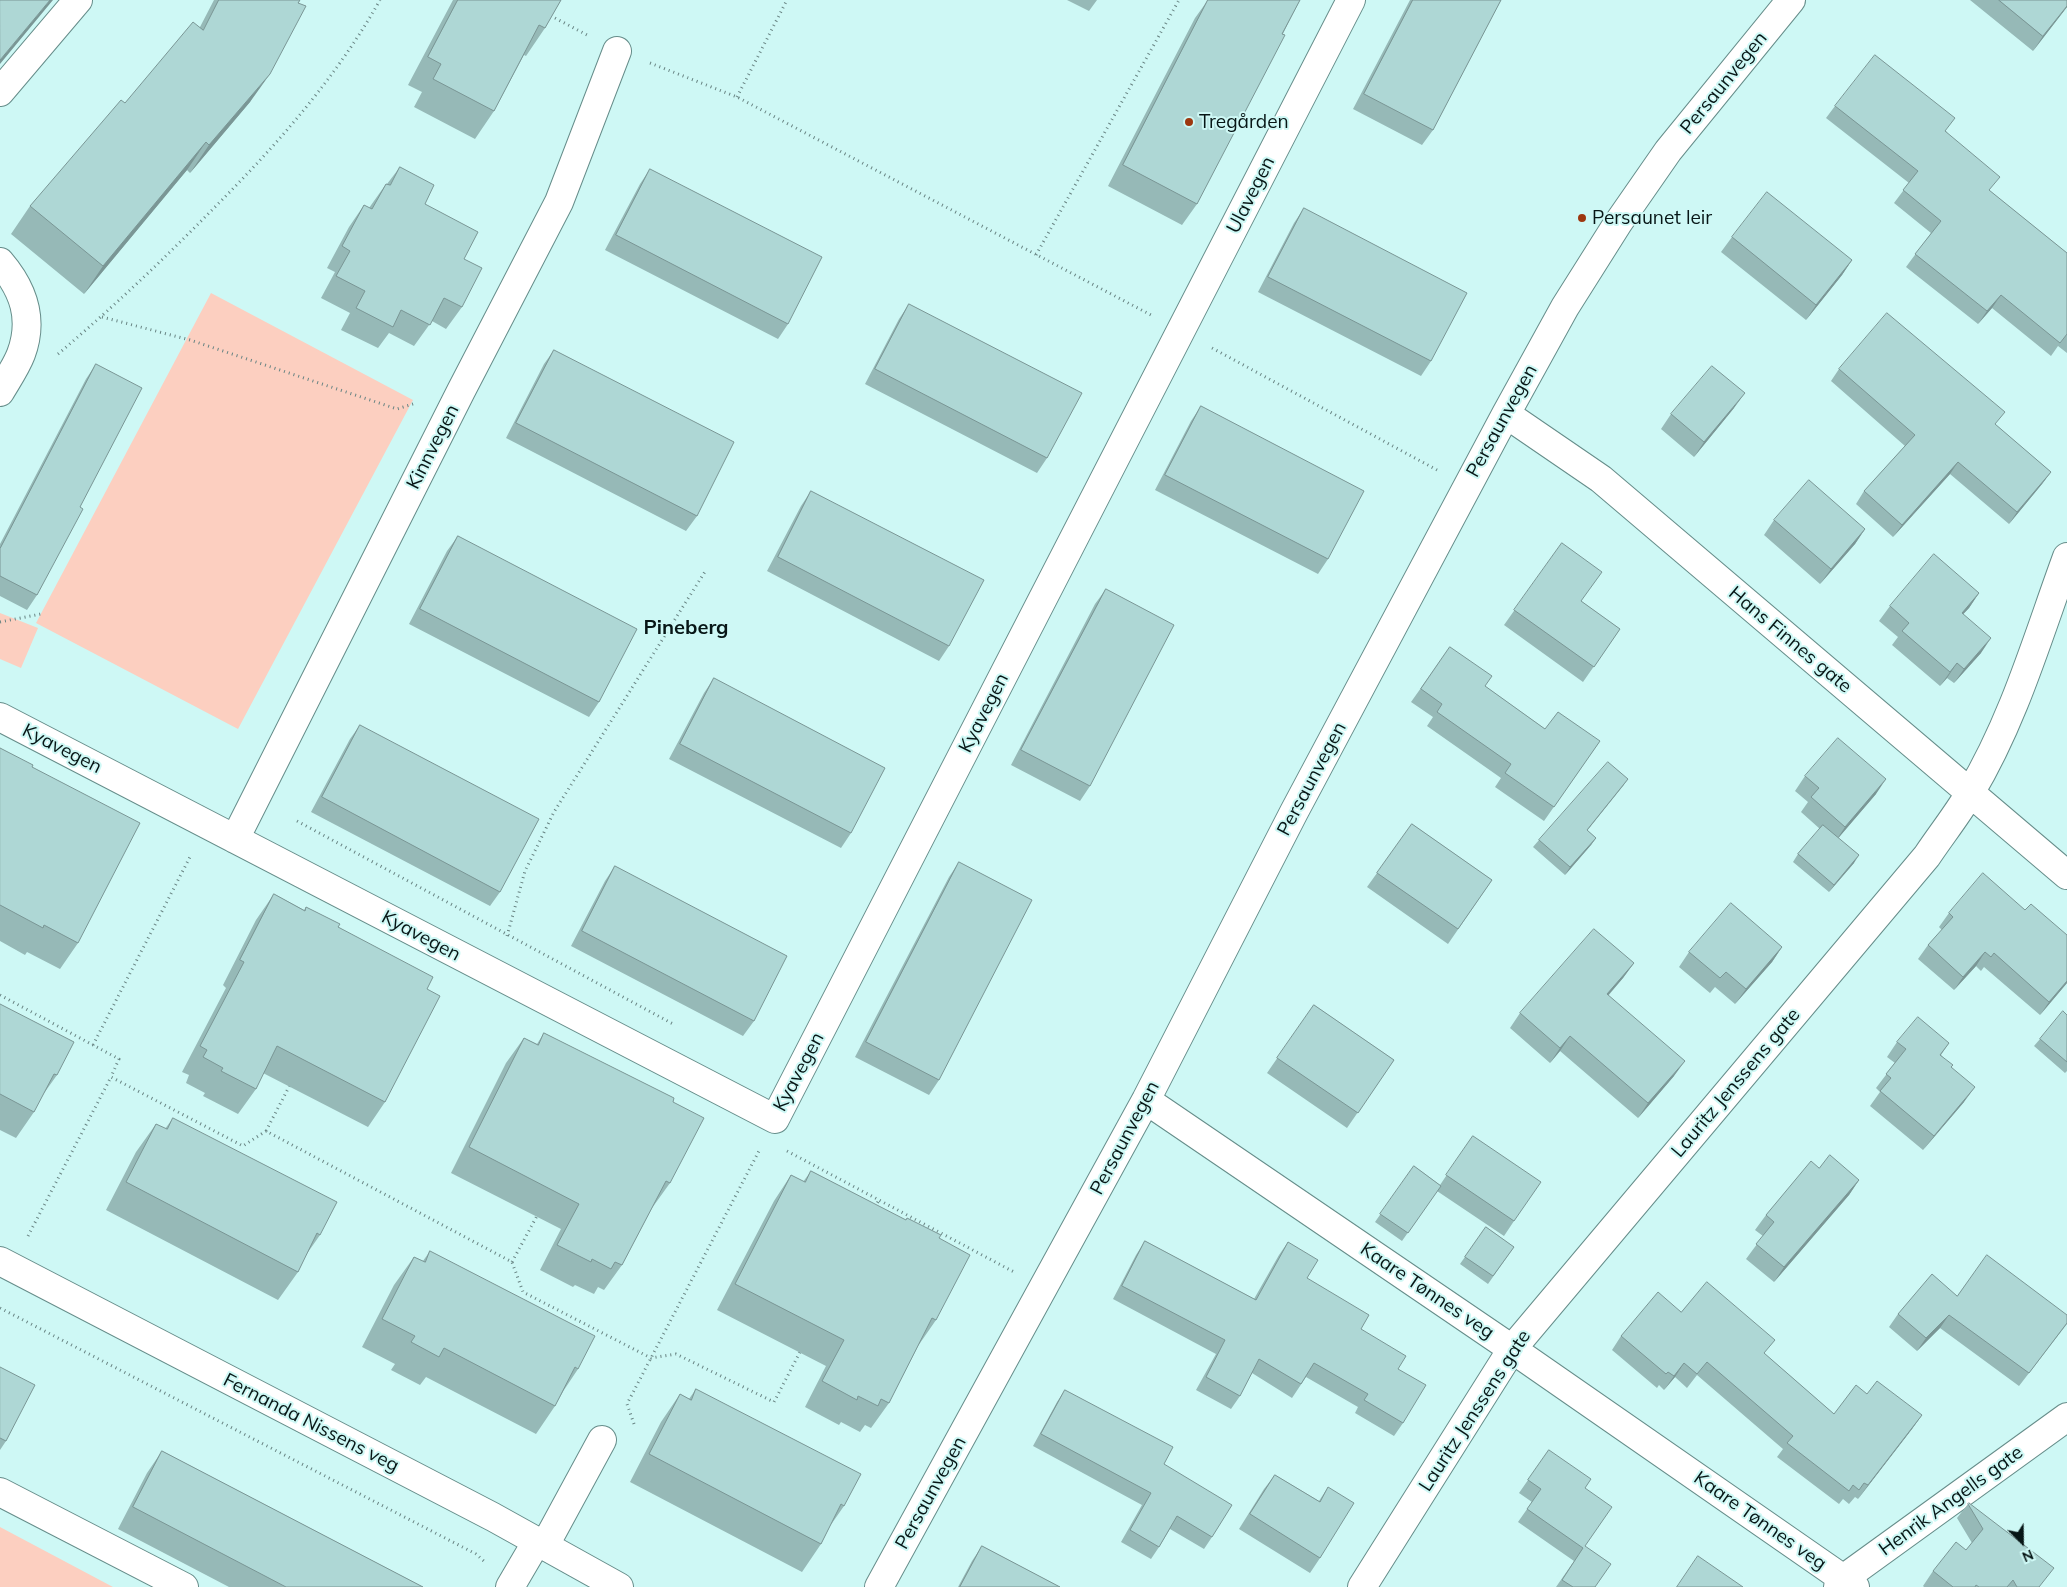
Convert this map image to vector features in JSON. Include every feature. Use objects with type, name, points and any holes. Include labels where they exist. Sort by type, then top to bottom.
[{"type":"street","points":[[0,92],[78,0]]},
{"type":"street","name":"Persaunvegen","points":[[879,1587],[1146,1100],[1294,812],[1565,307],[1618,223],[1668,151],[1791,0]]},
{"type":"street","name":"Ulavegen","points":[[1181,331],[1345,2]]},
{"type":"street","name":"Kinnvegen","points":[[236,839],[461,391],[559,202],[617,50]]},
{"type":"street","points":[[0,262],[11,275],[24,300],[28,326],[21,355],[0,392]]},
{"type":"street","name":"Kyavegen","points":[[0,717],[495,975],[770,1129],[1181,331]]},
{"type":"street","name":"Hans Finnes gate","points":[[1506,414],[1600,479],[2067,876]]},
{"type":"street","name":"Lauritz Jenssens gate","points":[[1362,1587],[1512,1349],[1927,856],[1970,793],[2006,721],[2031,661],[2067,557]]},
{"type":"street","name":"Kaare Tønnes veg","points":[[1146,1100],[1512,1349],[1845,1584]]},
{"type":"street","name":"Fernanda Nissens veg","points":[[0,1261],[541,1543],[619,1587]]},
{"type":"street","name":"Henrik Angells gate","points":[[1845,1584],[2067,1417]]},
{"type":"street","points":[[510,1586],[541,1543],[602,1440]]},
{"type":"street","points":[[0,1492],[184,1587]]},
{"type":"path","points":[[51,360],[170,253],[257,166],[320,92],[380,0]]},
{"type":"path","points":[[737,97],[787,0]]},
{"type":"path","points":[[1036,255],[1179,0]]},
{"type":"path","points":[[555,18],[617,50],[737,97],[1181,331],[1438,470]]},
{"type":"path","points":[[101,317],[190,340],[397,409],[461,391]]},
{"type":"path","points":[[495,975],[525,871],[554,812],[706,570]]},
{"type":"path","points":[[0,622],[41,614]]},
{"type":"path","points":[[296,821],[683,1029]]},
{"type":"path","points":[[93,1045],[208,824]]},
{"type":"path","points":[[0,995],[119,1059],[26,1241]]},
{"type":"path","points":[[111,1076],[243,1146],[266,1131],[293,1080]]},
{"type":"path","points":[[635,1426],[627,1404],[770,1129],[879,1200],[1043,1287]]},
{"type":"path","points":[[266,1131],[512,1262],[524,1292],[651,1358],[676,1354],[774,1402],[802,1349]]},
{"type":"path","points":[[874,1208],[879,1200]]},
{"type":"path","points":[[512,1262],[540,1210]]},
{"type":"path","points":[[0,1308],[476,1554],[510,1586]]},
{"type":"shaded area","points":[[211,293],[413,400],[238,729],[36,623]]},
{"type":"shaded area","points":[[0,613],[38,628],[21,668],[0,659]]},
{"type":"shaded area","points":[[0,1527],[113,1587],[0,1587]]},
{"type":"building","points":[[0,0],[50,0],[0,60]]},
{"type":"building","points":[[219,0],[300,0],[298,3],[306,6],[270,74],[209,145],[206,142],[103,266],[30,206],[121,100],[125,103],[193,22],[203,30]]},
{"type":"building","points":[[458,0],[561,0],[545,28],[539,25],[494,111],[433,79],[441,64],[428,57]]},
{"type":"building","name":"Tregården","points":[[1208,0],[1300,0],[1282,34],[1285,35],[1197,204],[1123,165]]},
{"type":"building","points":[[1413,0],[1501,0],[1433,130],[1364,94]]},
{"type":"building","points":[[1999,0],[2067,0],[2067,6],[2043,36]]},
{"type":"building","points":[[1875,55],[1955,118],[1945,131],[2000,177],[1989,190],[2067,253],[2067,334],[2060,343],[2001,295],[1987,311],[1915,254],[1941,221],[1903,190],[1918,171],[1835,106]]},
{"type":"building","points":[[400,167],[434,185],[425,204],[478,232],[464,259],[482,268],[462,307],[444,298],[430,325],[401,310],[393,327],[356,308],[365,291],[336,276],[350,251],[342,246],[364,205],[372,209],[386,184],[390,185]]},
{"type":"building","points":[[650,169],[822,257],[788,324],[616,235]]},
{"type":"building","points":[[1767,192],[1852,260],[1816,305],[1732,237]]},
{"type":"building","points":[[1304,208],[1467,293],[1431,361],[1268,277]]},
{"type":"building","points":[[909,304],[1082,393],[1047,458],[875,369]]},
{"type":"building","points":[[1887,313],[2005,412],[1995,424],[2051,472],[2017,512],[1958,462],[1902,525],[1864,491],[1915,435],[1839,369]]},
{"type":"building","points":[[554,350],[734,442],[697,516],[516,423]]},
{"type":"building","points":[[96,364],[142,388],[80,507],[83,509],[37,595],[0,576],[0,549]]},
{"type":"building","points":[[1712,366],[1745,393],[1704,442],[1671,414]]},
{"type":"building","points":[[1201,406],[1364,491],[1328,559],[1165,475]]},
{"type":"building","points":[[1809,480],[1865,529],[1831,569],[1774,520]]},
{"type":"building","points":[[811,491],[984,580],[949,646],[778,557]]},
{"type":"building","points":[[458,536],[637,629],[599,702],[420,609]]},
{"type":"building","points":[[1562,543],[1602,572],[1581,601],[1620,629],[1594,667],[1514,610]]},
{"type":"building","points":[[1934,554],[1979,593],[1962,613],[1991,638],[1964,669],[1957,663],[1950,672],[1902,631],[1909,623],[1890,606]]},
{"type":"building","points":[[1106,589],[1174,625],[1090,786],[1021,750]]},
{"type":"building","points":[[1450,647],[1492,676],[1485,686],[1545,729],[1558,712],[1600,741],[1554,807],[1505,773],[1511,764],[1437,712],[1442,704],[1421,689]]},
{"type":"building","points":[[714,678],[885,768],[851,833],[680,744]]},
{"type":"building","points":[[360,725],[539,819],[500,892],[322,797]]},
{"type":"building","points":[[1838,738],[1886,779],[1845,827],[1811,797],[1819,788],[1805,776]]},
{"type":"building","points":[[0,748],[33,765],[32,767],[140,823],[78,943],[44,925],[43,928],[0,905]]},
{"type":"building","points":[[1608,762],[1628,779],[1587,830],[1596,838],[1570,867],[1539,840]]},
{"type":"building","points":[[1412,824],[1492,880],[1458,929],[1377,873]]},
{"type":"building","points":[[1823,825],[1859,855],[1834,885],[1798,854]]},
{"type":"building","points":[[959,862],[1032,900],[939,1080],[866,1042]]},
{"type":"building","points":[[615,866],[787,956],[754,1021],[582,931]]},
{"type":"building","points":[[1983,873],[2025,910],[2031,904],[2067,935],[2067,981],[2049,1002],[1994,953],[1991,957],[1985,952],[1963,977],[1928,945],[1953,917],[1949,913]]},
{"type":"building","points":[[274,894],[305,911],[306,907],[340,924],[338,927],[433,977],[427,989],[440,996],[385,1102],[277,1046],[256,1089],[221,1071],[223,1068],[203,1057],[207,1050],[200,1046],[244,962],[240,960]]},
{"type":"building","points":[[1731,903],[1782,947],[1746,989],[1726,972],[1720,978],[1689,952]]},
{"type":"building","points":[[1594,929],[1634,963],[1607,994],[1685,1061],[1648,1103],[1570,1036],[1560,1048],[1520,1013]]},
{"type":"building","points":[[0,1004],[74,1042],[57,1075],[54,1074],[34,1112],[0,1094]]},
{"type":"building","points":[[1314,1005],[1394,1060],[1358,1113],[1277,1058]]},
{"type":"building","points":[[2063,1011],[2067,1015],[2067,1062],[2040,1039]]},
{"type":"building","points":[[1918,1017],[1949,1043],[1940,1055],[1975,1087],[1934,1136],[1880,1091],[1891,1078],[1886,1074],[1906,1049],[1897,1042]]},
{"type":"building","points":[[544,1033],[674,1098],[673,1102],[704,1118],[670,1183],[666,1181],[622,1265],[615,1262],[611,1269],[592,1259],[591,1262],[557,1245],[579,1204],[469,1147],[524,1038],[538,1045]]},
{"type":"building","points":[[173,1118],[337,1202],[320,1235],[317,1233],[298,1272],[126,1182],[156,1124],[167,1129]]},
{"type":"building","points":[[1473,1136],[1541,1182],[1514,1221],[1446,1175]]},
{"type":"building","points":[[1830,1155],[1859,1180],[1784,1267],[1756,1244],[1774,1222],[1766,1215],[1811,1161],[1819,1168]]},
{"type":"building","points":[[1414,1166],[1441,1186],[1408,1233],[1380,1214]]},
{"type":"building","points":[[811,1171],[906,1220],[907,1218],[941,1235],[939,1238],[970,1255],[936,1320],[932,1318],[889,1403],[881,1399],[878,1406],[858,1396],[857,1400],[822,1381],[844,1340],[735,1284],[791,1175],[805,1182]]},
{"type":"building","points":[[1486,1227],[1514,1247],[1493,1276],[1465,1257]]},
{"type":"building","points":[[1145,1241],[1256,1300],[1288,1242],[1318,1260],[1307,1278],[1369,1315],[1361,1329],[1406,1356],[1398,1369],[1426,1385],[1403,1423],[1364,1400],[1368,1394],[1314,1363],[1301,1384],[1259,1359],[1240,1396],[1206,1377],[1225,1340],[1122,1286]]},
{"type":"building","points":[[430,1251],[595,1336],[578,1369],[575,1367],[555,1406],[444,1348],[439,1357],[411,1342],[415,1336],[382,1319],[414,1257],[425,1262]]},
{"type":"building","points":[[1987,1255],[2067,1315],[2067,1323],[2029,1373],[1949,1315],[1926,1338],[1898,1314],[1932,1274],[1957,1296]]},
{"type":"building","points":[[1707,1282],[1775,1340],[1764,1353],[1834,1414],[1856,1385],[1867,1394],[1877,1381],[1922,1415],[1868,1485],[1864,1483],[1859,1490],[1853,1485],[1849,1491],[1787,1443],[1793,1436],[1707,1362],[1697,1374],[1684,1363],[1674,1376],[1668,1372],[1666,1374],[1621,1336],[1658,1292],[1681,1312]]},
{"type":"building","points":[[0,1367],[35,1385],[6,1441],[0,1438]]},
{"type":"building","points":[[696,1389],[861,1474],[844,1506],[841,1504],[821,1544],[649,1454],[680,1394],[691,1400]]},
{"type":"building","points":[[1065,1390],[1173,1447],[1164,1464],[1232,1505],[1212,1537],[1177,1516],[1159,1547],[1130,1530],[1151,1493],[1041,1434]]},
{"type":"building","points":[[1549,1450],[1591,1479],[1585,1488],[1612,1507],[1585,1546],[1611,1564],[1595,1587],[1573,1587],[1562,1580],[1583,1548],[1527,1509],[1541,1489],[1528,1480]]},
{"type":"building","points":[[162,1451],[423,1587],[286,1587],[133,1507]]},
{"type":"building","points":[[1275,1475],[1320,1502],[1328,1487],[1354,1503],[1320,1558],[1250,1514]]},
{"type":"building","points":[[1969,1503],[2054,1568],[2039,1587],[2017,1587],[2013,1580],[2007,1587],[1979,1587],[1976,1585],[1975,1587],[1953,1587],[1933,1571],[1956,1542],[1966,1550],[1983,1529]]},
{"type":"building","points":[[982,1546],[1060,1587],[960,1587]]},
{"type":"building","points":[[1698,1556],[1743,1587],[1677,1587]]},
{"type":"place","name":"Tregården","points":[[1189,122]]},
{"type":"place","name":"Persaunet leir","points":[[1582,218]]},
{"type":"district","name":"Pineberg","points":[[686,628]]}]
